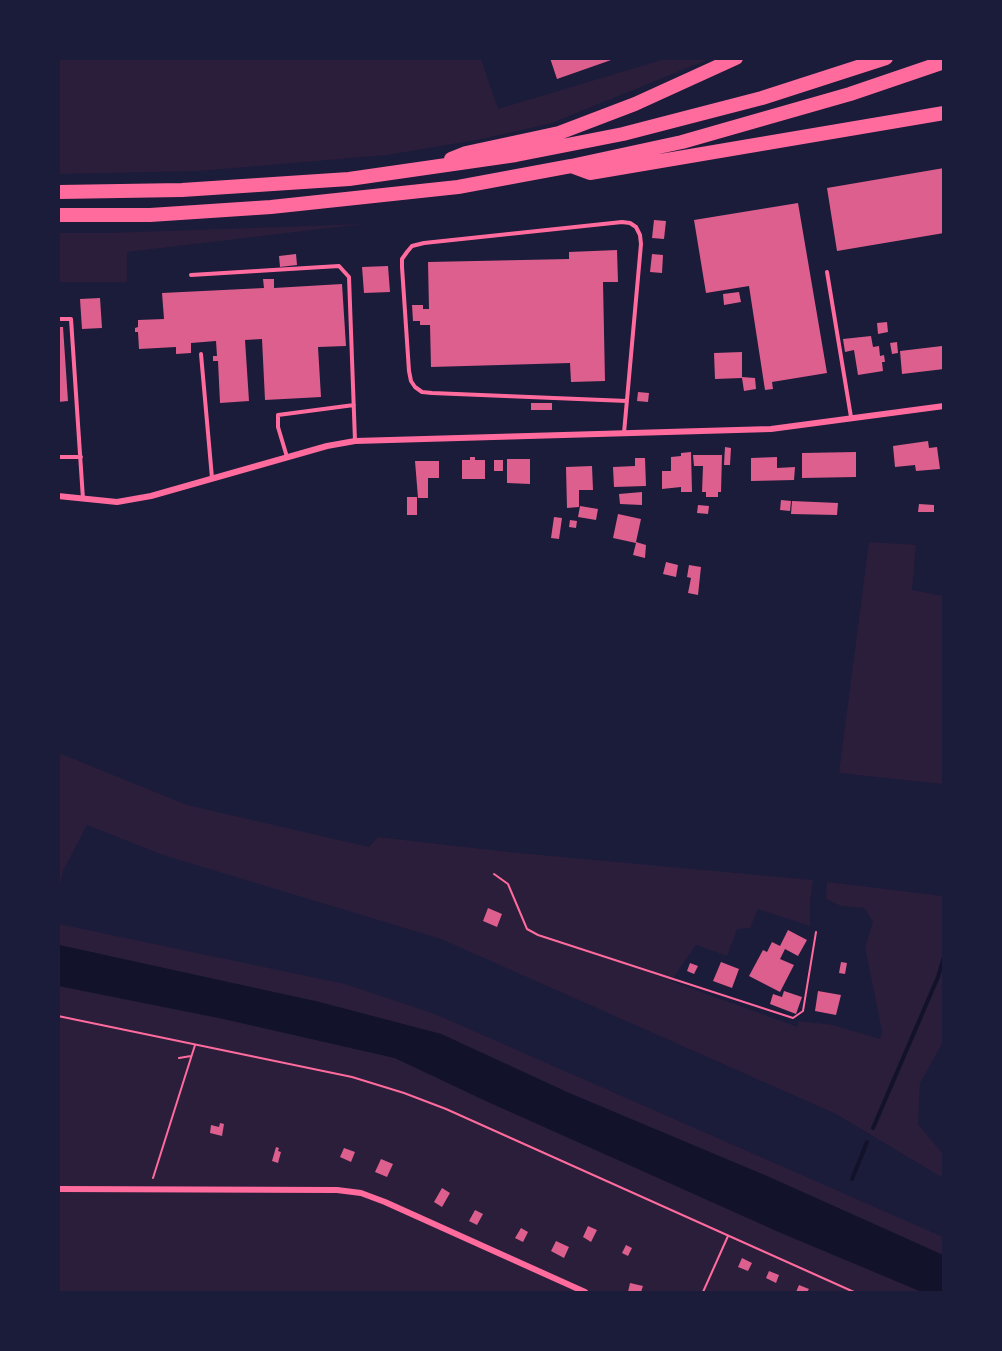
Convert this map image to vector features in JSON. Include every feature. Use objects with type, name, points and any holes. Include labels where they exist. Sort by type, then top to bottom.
[{"type":"highway","points":[[429,168],[466,153],[559,133],[635,104],[736,58]]},
{"type":"highway","points":[[58,192],[182,190],[349,179],[516,155],[623,134],[762,98],[886,58]]},
{"type":"highway","points":[[58,215],[150,215],[304,204],[458,187],[682,142],[850,94],[944,62]]},
{"type":"highway","points":[[571,166],[590,173],[944,113]]},
{"type":"street","points":[[58,496],[117,502],[151,496],[327,446],[355,441],[771,429],[944,406]]},
{"type":"street","points":[[58,1188],[338,1190],[361,1193],[585,1293]]},
{"type":"lane","points":[[624,434],[627,401],[641,244],[636,227],[622,222],[424,243],[412,246],[406,252],[402,259],[402,267],[409,371],[411,381],[422,392],[627,401]]},
{"type":"lane","points":[[191,275],[339,266],[349,277],[355,441]]},
{"type":"lane","points":[[827,272],[851,417]]},
{"type":"lane","points":[[58,319],[71,319],[83,500]]},
{"type":"lane","points":[[201,354],[212,479]]},
{"type":"lane","points":[[287,457],[278,427],[278,415],[354,405]]},
{"type":"lane","points":[[58,458],[81,457]]},
{"type":"path","points":[[494,874],[508,884],[527,929],[538,935],[793,1018],[803,1011],[816,932]]},
{"type":"path","points":[[58,1016],[352,1077],[404,1093],[446,1109],[854,1293]]},
{"type":"path","points":[[150,1190],[195,1045]]},
{"type":"path","points":[[179,1058],[191,1056]]},
{"type":"path","points":[[703,1293],[728,1236]]},
{"type":"shaded area","points":[[58,59],[481,59],[498,109],[665,59],[709,59],[552,123],[482,139],[387,155],[199,171],[59,174]]},
{"type":"shaded area","points":[[363,224],[127,252],[127,282],[59,282],[59,233]]},
{"type":"shaded area","points":[[869,542],[916,545],[912,590],[943,596],[943,784],[839,773]]},
{"type":"shaded area","points":[[59,753],[187,805],[369,847],[378,837],[508,852],[813,880],[810,926],[758,909],[750,928],[737,929],[727,956],[696,945],[671,981],[798,1027],[798,1021],[833,1025],[880,1039],[882,1031],[865,947],[873,922],[864,908],[841,906],[826,899],[827,882],[943,896],[943,1042],[920,1083],[918,1124],[943,1154],[943,1178],[836,1114],[441,939],[163,855],[87,825],[63,871],[59,889]]},
{"type":"shaded area","points":[[59,924],[345,984],[435,1014],[943,1237],[943,1255],[769,1177],[569,1093],[441,1034],[319,1002],[59,945]]},
{"type":"shaded area","points":[[59,945],[319,1002],[441,1034],[569,1093],[769,1177],[943,1255],[943,1292],[922,1292],[781,1233],[395,1058],[224,1019],[59,986]]},
{"type":"shaded area","points":[[59,986],[224,1019],[395,1058],[486,1101],[922,1292],[59,1292]]},
{"type":"building","points":[[550,58],[614,58],[614,59],[557,79]]},
{"type":"building","points":[[944,168],[944,233],[837,251],[827,188]]},
{"type":"building","points":[[798,203],[827,373],[772,382],[773,389],[765,390],[749,286],[706,293],[694,220]]},
{"type":"building","points":[[654,220],[666,221],[664,239],[652,238]]},
{"type":"building","points":[[617,250],[618,282],[603,282],[605,381],[571,382],[570,363],[431,367],[430,325],[420,325],[420,321],[413,321],[412,305],[423,305],[423,309],[429,309],[428,262],[569,259],[569,252]]},
{"type":"building","points":[[296,254],[297,265],[280,267],[279,256]]},
{"type":"building","points":[[652,254],[663,255],[662,273],[650,272]]},
{"type":"building","points":[[388,266],[390,292],[364,293],[362,267]]},
{"type":"building","points":[[263,279],[274,279],[274,288],[342,284],[346,346],[318,347],[321,397],[265,400],[262,339],[245,340],[249,401],[220,403],[218,361],[213,361],[213,356],[217,356],[216,341],[191,343],[191,353],[176,354],[176,347],[139,349],[138,332],[135,332],[138,320],[164,319],[162,293],[264,288]]},
{"type":"building","points":[[739,292],[741,302],[724,305],[723,294]]},
{"type":"building","points":[[100,298],[102,328],[82,329],[80,299]]},
{"type":"building","points":[[887,322],[888,332],[878,334],[877,323]]},
{"type":"building","points":[[58,327],[63,327],[68,401],[58,402]]},
{"type":"building","points":[[871,336],[873,347],[879,346],[880,356],[884,355],[883,371],[858,375],[854,350],[845,352],[843,339]]},
{"type":"building","points":[[897,342],[898,353],[892,354],[890,343]]},
{"type":"building","points":[[942,346],[944,369],[902,374],[900,351]]},
{"type":"building","points":[[742,352],[742,377],[755,378],[756,389],[744,391],[742,378],[715,379],[714,353]]},
{"type":"building","points":[[638,392],[649,393],[648,402],[637,401]]},
{"type":"building","points":[[531,403],[552,403],[552,410],[531,410]]},
{"type":"building","points":[[928,441],[929,448],[937,447],[940,469],[916,471],[915,465],[895,467],[893,446]]},
{"type":"building","points":[[725,447],[731,448],[730,465],[724,465]]},
{"type":"building","points":[[691,452],[692,492],[681,492],[681,487],[662,489],[662,471],[671,471],[671,457]]},
{"type":"building","points":[[856,452],[856,477],[802,478],[802,453]]},
{"type":"building","points":[[693,455],[722,455],[721,492],[718,492],[718,497],[706,497],[706,492],[702,492],[703,466],[694,466]]},
{"type":"building","points":[[470,457],[475,457],[475,460],[485,460],[485,479],[462,479],[462,460],[470,460]]},
{"type":"building","points":[[777,457],[777,468],[795,467],[794,480],[751,481],[751,458]]},
{"type":"building","points":[[635,458],[645,458],[646,486],[614,487],[613,467],[635,466]]},
{"type":"building","points":[[507,459],[530,459],[530,484],[507,483]]},
{"type":"building","points":[[494,460],[503,460],[503,471],[494,471]]},
{"type":"building","points":[[415,461],[439,461],[439,478],[428,478],[428,498],[418,498]]},
{"type":"building","points":[[592,466],[593,490],[579,490],[579,507],[567,508],[566,467]]},
{"type":"building","points":[[642,492],[642,505],[620,504],[619,494]]},
{"type":"building","points":[[407,497],[417,497],[417,515],[407,515]]},
{"type":"building","points":[[781,500],[791,501],[790,511],[780,510]]},
{"type":"building","points":[[792,501],[838,503],[837,515],[791,514]]},
{"type":"building","points":[[919,504],[934,505],[934,512],[918,512]]},
{"type":"building","points":[[698,505],[709,506],[708,514],[697,513]]},
{"type":"building","points":[[580,506],[598,509],[596,520],[578,517]]},
{"type":"building","points":[[618,514],[641,519],[636,542],[646,545],[645,558],[633,555],[636,543],[613,538]]},
{"type":"building","points":[[554,517],[562,518],[559,539],[551,538]]},
{"type":"building","points":[[570,520],[577,521],[576,528],[569,527]]},
{"type":"building","points":[[666,562],[678,565],[676,577],[663,574]]},
{"type":"building","points":[[689,565],[701,567],[698,595],[688,593],[691,578],[687,577]]},
{"type":"building","points":[[488,908],[502,914],[497,927],[483,921]]},
{"type":"building","points":[[788,930],[807,940],[798,956],[785,949],[780,959],[794,965],[780,992],[749,976],[763,950],[767,952],[772,942],[780,946]]},
{"type":"building","points":[[721,962],[739,969],[732,988],[713,981]]},
{"type":"building","points":[[841,962],[847,963],[845,974],[839,973]]},
{"type":"building","points":[[690,963],[698,966],[694,974],[687,971]]},
{"type":"building","points":[[784,991],[802,997],[796,1014],[770,1004],[773,994],[782,997]]},
{"type":"building","points":[[818,991],[841,995],[836,1015],[815,1011]]},
{"type":"building","points":[[220,1123],[224,1124],[222,1136],[210,1133],[211,1125],[219,1127]]},
{"type":"building","points":[[276,1147],[281,1152],[278,1163],[272,1161]]},
{"type":"building","points":[[344,1148],[355,1152],[351,1162],[340,1157]]},
{"type":"building","points":[[381,1159],[393,1164],[387,1177],[375,1172]]},
{"type":"building","points":[[442,1188],[450,1193],[442,1207],[434,1202]]},
{"type":"building","points":[[475,1210],[483,1214],[477,1225],[469,1221]]},
{"type":"building","points":[[588,1226],[597,1230],[591,1242],[583,1237]]},
{"type":"building","points":[[521,1228],[528,1232],[523,1242],[515,1238]]},
{"type":"building","points":[[556,1241],[569,1247],[564,1258],[551,1251]]},
{"type":"building","points":[[626,1245],[632,1248],[628,1256],[622,1253]]},
{"type":"building","points":[[742,1258],[752,1263],[748,1271],[738,1267]]},
{"type":"building","points":[[769,1271],[779,1275],[776,1283],[766,1278]]},
{"type":"building","points":[[630,1283],[643,1286],[641,1292],[628,1292]]},
{"type":"building","points":[[799,1285],[809,1289],[807,1292],[796,1292]]},
{"type":"waterway","points":[[873,1128],[938,977],[944,957]]},
{"type":"waterway","points":[[852,1179],[867,1142]]}]
